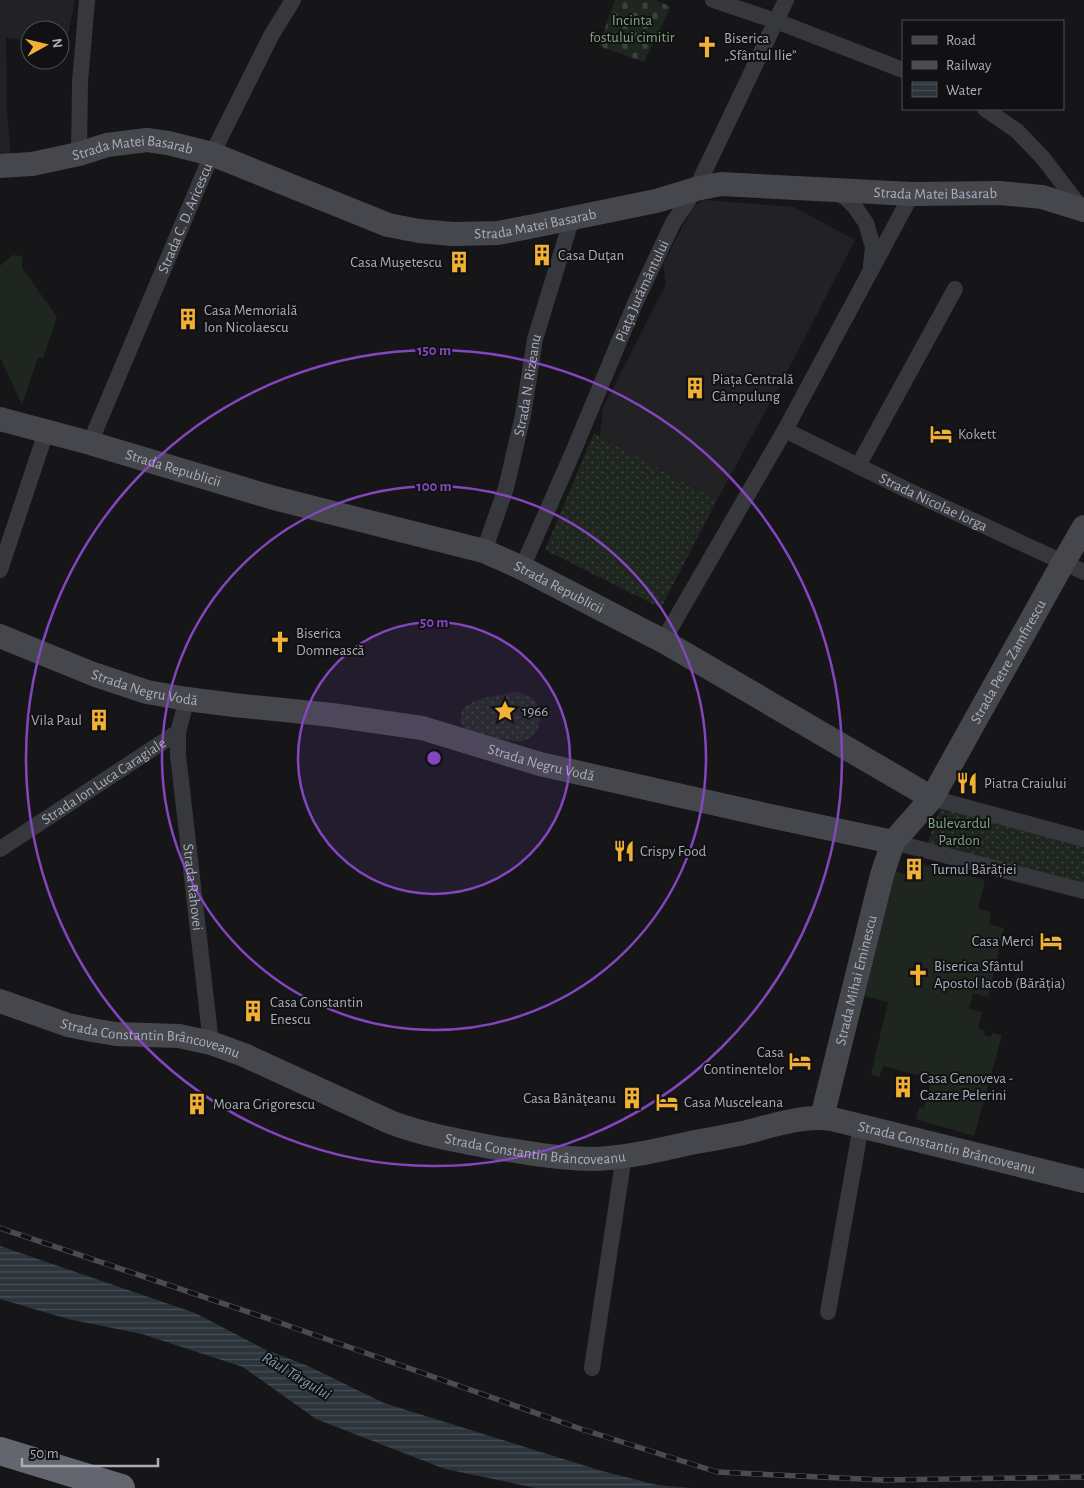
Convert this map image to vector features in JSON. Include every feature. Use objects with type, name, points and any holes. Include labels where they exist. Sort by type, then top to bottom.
[{"type":"highway","points":[[0,1451],[120,1488]]},
{"type":"street","points":[[79,154],[80,82],[86,0]]},
{"type":"street","name":"Strada C. D. Aricescu","points":[[90,442],[212,154],[271,36],[293,0]]},
{"type":"street","points":[[713,0],[776,21],[902,70]]},
{"type":"street","name":"Piața Jurământului","points":[[522,568],[573,452],[636,300],[673,222],[696,189],[786,0]]},
{"type":"street","points":[[986,110],[1016,131],[1043,158],[1083,210]]},
{"type":"street","name":"Strada Matei Basarab","points":[[0,166],[32,164],[79,154],[107,145],[147,140],[168,143],[212,154],[388,225],[419,231],[453,234],[498,233],[656,201],[721,184],[912,194],[1000,193],[1042,197],[1083,210]]},
{"type":"street","points":[[831,189],[846,198],[866,223],[873,247],[870,274]]},
{"type":"street","points":[[663,641],[785,430],[912,194]]},
{"type":"street","name":"Strada N. Rizeanu","points":[[484,552],[506,488],[523,415],[536,339],[572,218]]},
{"type":"street","points":[[858,466],[955,289]]},
{"type":"street","name":"Strada Republicii","points":[[0,419],[90,442],[274,498],[484,552],[522,568],[663,641],[932,798],[1084,839]]},
{"type":"street","name":"Strada Nicolae Iorga","points":[[785,430],[1073,567]]},
{"type":"street","points":[[0,570],[46,432]]},
{"type":"street","name":"Strada Petre Zamfirescu","points":[[893,842],[932,798],[1073,567],[1084,527]]},
{"type":"street","name":"Strada Negru Vodă","points":[[0,636],[93,674],[148,692],[187,699],[332,715],[422,728],[540,764],[893,842],[1084,892]]},
{"type":"street","name":"Strada Ion Luca Caragiale","points":[[0,849],[178,732],[187,699]]},
{"type":"street","name":"Strada Rahovei","points":[[178,732],[179,764],[211,1042]]},
{"type":"street","name":"Strada Mihai Eminescu","points":[[822,1118],[882,875],[893,842]]},
{"type":"street","name":"Strada Constantin Brâncoveanu","points":[[0,1001],[68,1025],[92,1030],[116,1034],[178,1036],[211,1042],[244,1055],[390,1122],[412,1131],[450,1140],[564,1158],[595,1159],[624,1156],[746,1132],[795,1120],[822,1118],[1084,1181]]},
{"type":"street","points":[[828,1312],[861,1126]]},
{"type":"street","points":[[592,1368],[624,1156]]},
{"type":"shaded area","points":[[0,0],[75,0],[70,25],[70,20],[20,20],[20,40],[6,38],[7,110],[11,160],[0,158]]},
{"type":"shaded area","name":"Piața Centrală Câmpulung","points":[[704,200],[794,207],[855,240],[796,355],[717,500],[600,436],[603,408],[666,284],[663,264],[693,207]]},
{"type":"green space","name":"Incinta fostului cimitir","points":[[615,0],[656,0],[671,7],[644,62],[599,46]]},
{"type":"green space","points":[[13,255],[22,256],[22,268],[57,317],[43,358],[38,357],[22,405],[0,357],[0,266]]},
{"type":"green space","points":[[594,433],[717,500],[661,608],[545,550]]},
{"type":"green space","points":[[517,692],[532,699],[538,705],[540,711],[540,724],[530,739],[511,741],[464,729],[461,719],[462,711],[468,705],[487,697]]},
{"type":"green space","name":"Bulevardul Pardon","points":[[942,803],[1084,844],[1084,889],[926,847]]},
{"type":"green space","points":[[923,864],[985,880],[978,909],[991,912],[989,924],[1004,928],[988,997],[973,993],[969,1009],[982,1012],[978,1029],[985,1030],[984,1035],[991,1037],[992,1033],[1002,1035],[974,1136],[916,1119],[919,1107],[924,1108],[932,1079],[883,1066],[879,1077],[871,1074],[888,1002],[860,995],[892,871],[920,877]]},
{"type":"water","name":"Râul Târgului","points":[[0,1246],[195,1313],[264,1349],[308,1366],[384,1403],[602,1471],[657,1485],[691,1488],[536,1488],[445,1469],[316,1419],[243,1367],[142,1334],[68,1319],[0,1299]]},
{"type":"railway","points":[[0,1228],[275,1321],[581,1429],[717,1472],[883,1480],[1084,1477]]},
{"type":"place","name":"Biserica „Sfântul Ilie”","points":[[707,47]]},
{"type":"place","name":"Casa Duţan","points":[[542,255]]},
{"type":"place","name":"Casa Mușetescu","points":[[459,262]]},
{"type":"place","name":"Casa Memorială Ion Nicolaescu","points":[[188,319]]},
{"type":"place","name":"Piața Centrală Câmpulung","points":[[695,388]]},
{"type":"place","name":"Kokett","points":[[941,434]]},
{"type":"place","name":"Biserica Domnească","points":[[280,642]]},
{"type":"place","name":"1966","points":[[505,711]]},
{"type":"place","name":"Vila Paul","points":[[99,720]]},
{"type":"place","name":"Piatra Craiului","points":[[967,783]]},
{"type":"place","name":"Crispy Food","points":[[624,851]]},
{"type":"place","name":"Turnul Bărăției","points":[[914,869]]},
{"type":"place","name":"Casa Merci","points":[[1051,941]]},
{"type":"place","name":"Biserica Sfântul Apostol Iacob (Bărăția)","points":[[918,975]]},
{"type":"place","name":"Casa Constantin Enescu","points":[[253,1011]]},
{"type":"place","name":"Casa Continentelor","points":[[800,1061]]},
{"type":"place","name":"Casa Genoveva - Cazare Pelerini","points":[[903,1087]]},
{"type":"place","name":"Casa Bănăţeanu","points":[[632,1098]]},
{"type":"place","name":"Casa Musceleana","points":[[667,1102]]},
{"type":"place","name":"Moara Grigorescu","points":[[197,1104]]}]
